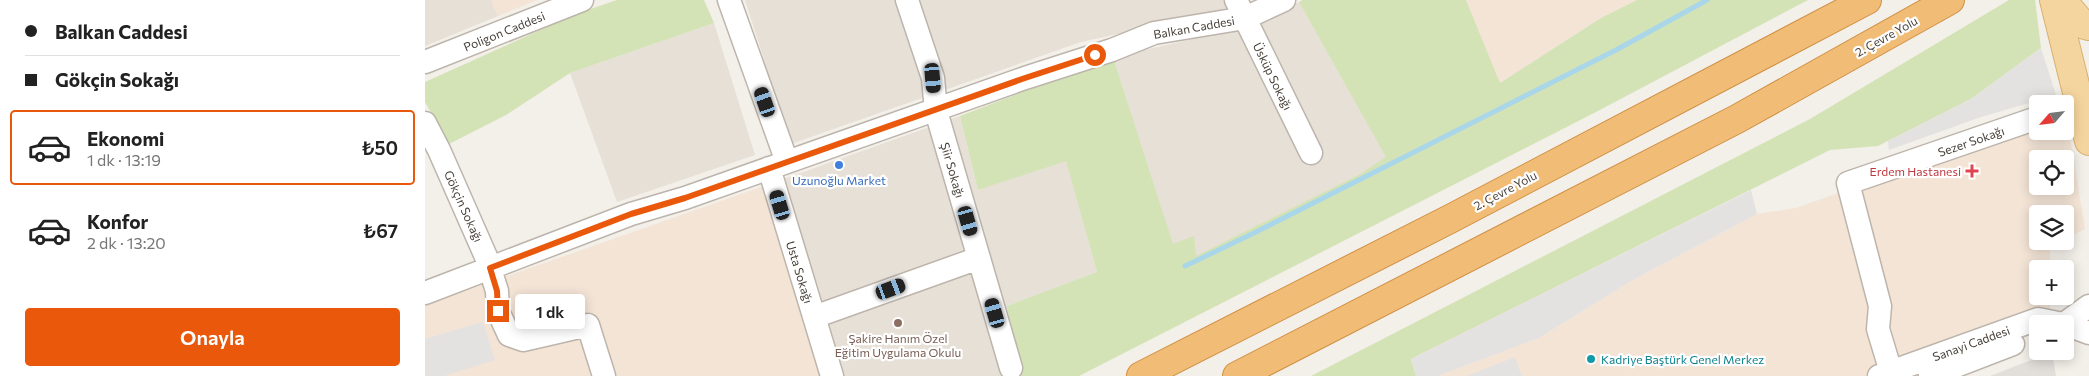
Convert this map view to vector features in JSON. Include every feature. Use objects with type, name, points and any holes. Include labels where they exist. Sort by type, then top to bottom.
[{"type":"highway","name":"2. Çevre Yolu","points":[[1141,376],[1450,219],[1867,0]]},
{"type":"highway","name":"2. Çevre Yolu","points":[[1237,376],[1737,119],[1951,0]]},
{"type":"main road","points":[[2054,0],[2071,95]]},
{"type":"main road","points":[[2061,0],[2082,24],[2089,26]]},
{"type":"main road","points":[[2074,104],[2080,85],[2089,68]]},
{"type":"main road","points":[[2074,109],[2089,141]]},
{"type":"street","name":"Poligon Caddesi","points":[[425,62],[582,0]]},
{"type":"street","name":"Usta Sokağı","points":[[729,0],[778,165],[814,317],[832,376]]},
{"type":"street","name":"Şiir Sokağı","points":[[907,0],[933,78],[936,111],[1011,368]]},
{"type":"street","name":"Balkan Caddesi","points":[[425,293],[631,214],[936,111],[1025,78],[1113,50],[1154,34],[1240,9],[1284,0]]},
{"type":"street","name":"Üsküp Sokağı","points":[[1240,9],[1311,153]]},
{"type":"street","name":"Sezer Sokağı","points":[[1885,374],[1878,329],[1880,306],[1848,183],[2029,121]]},
{"type":"street","name":"Gökçin Sokağı","points":[[425,123],[439,150],[490,268],[497,291],[498,311],[509,335],[523,340],[588,325],[604,376]]},
{"type":"street","points":[[814,317],[979,258]]},
{"type":"street","points":[[2074,317],[2089,306]]},
{"type":"street","name":"Sanayi Caddesi","points":[[1885,374],[2029,322]]},
{"type":"street","name":"Sanayi Caddesi","points":[[2074,328],[2089,333]]},
{"type":"street","name":"Sanayi Caddesi","points":[[1930,376],[2029,337]]},
{"type":"shaded area","points":[[425,0],[491,0],[498,16],[425,46]]},
{"type":"shaded area","points":[[491,0],[537,0],[498,16]]},
{"type":"shaded area","points":[[745,0],[1223,0],[1228,10],[1081,42],[791,144]]},
{"type":"shaded area","points":[[1466,0],[1637,0],[1601,18],[1500,83]]},
{"type":"shaded area","points":[[1299,2],[1387,157],[1360,174],[1196,257],[1173,245],[1113,57],[1237,29]]},
{"type":"shaded area","points":[[714,23],[755,155],[617,202],[570,73]]},
{"type":"shaded area","points":[[2041,48],[2056,95],[2029,95],[2029,103],[1981,117],[1889,150],[1888,141],[1971,99]]},
{"type":"shaded area","points":[[960,116],[978,190],[1066,160],[1097,272],[1007,306],[1010,326],[1006,376],[827,376],[761,187]]},
{"type":"shaded area","points":[[2029,126],[2029,140],[2070,140],[2072,150],[2029,150],[2029,195],[2074,195],[2074,162],[2085,229],[2074,234],[2074,205],[2029,205],[2029,250],[2050,250],[2050,260],[2029,260],[2029,305],[2050,305],[2050,309],[2035,315],[2029,315],[2029,318],[1888,376],[1438,376],[1539,338],[1631,281],[1757,214],[1796,208]]},
{"type":"shaded area","points":[[761,187],[827,376],[425,376],[425,305]]},
{"type":"shaded area","points":[[1751,190],[1757,214],[1631,281],[1539,338],[1438,376],[1416,376],[1411,359]]},
{"type":"shaded area","points":[[483,322],[495,360],[444,376],[425,376],[425,339]]},
{"type":"shaded area","points":[[1515,357],[1522,376],[1467,376]]},
{"type":"shaded area","points":[[2031,360],[2053,360],[2056,376],[1990,376]]},
{"type":"green space","points":[[617,0],[704,0],[714,23],[570,73],[506,115],[449,144],[425,102],[425,82],[576,14]]},
{"type":"green space","points":[[1302,0],[1466,0],[1500,83],[1601,18],[1637,0],[1808,0],[1596,112],[1079,376],[1006,376],[1010,326],[1007,306],[1097,272],[1066,161],[978,190],[960,116],[1113,57],[1173,244],[1194,236],[1196,256],[1360,174],[1386,157],[1299,2]]},
{"type":"green space","points":[[2009,0],[2035,0],[2041,48],[1971,99],[1878,146],[1830,150],[1411,359],[1416,376],[1311,376],[1810,119]]},
{"type":"waterway","points":[[1185,266],[1616,50],[1707,0]]},
{"type":"place","name":"Uzunoğlu Market","points":[[839,165]]},
{"type":"place","name":"Erdem Hastanesi","points":[[1972,171]]},
{"type":"place","name":"Şakire Hanım Özel Eğitim Uygulama Okulu","points":[[898,323]]},
{"type":"place","name":"Kadriye Baştürk Genel Merkez","points":[[1591,359]]},
{"type":"route","points":[[498,311],[497,291],[490,268],[631,214],[685,198],[1095,55]]}]
